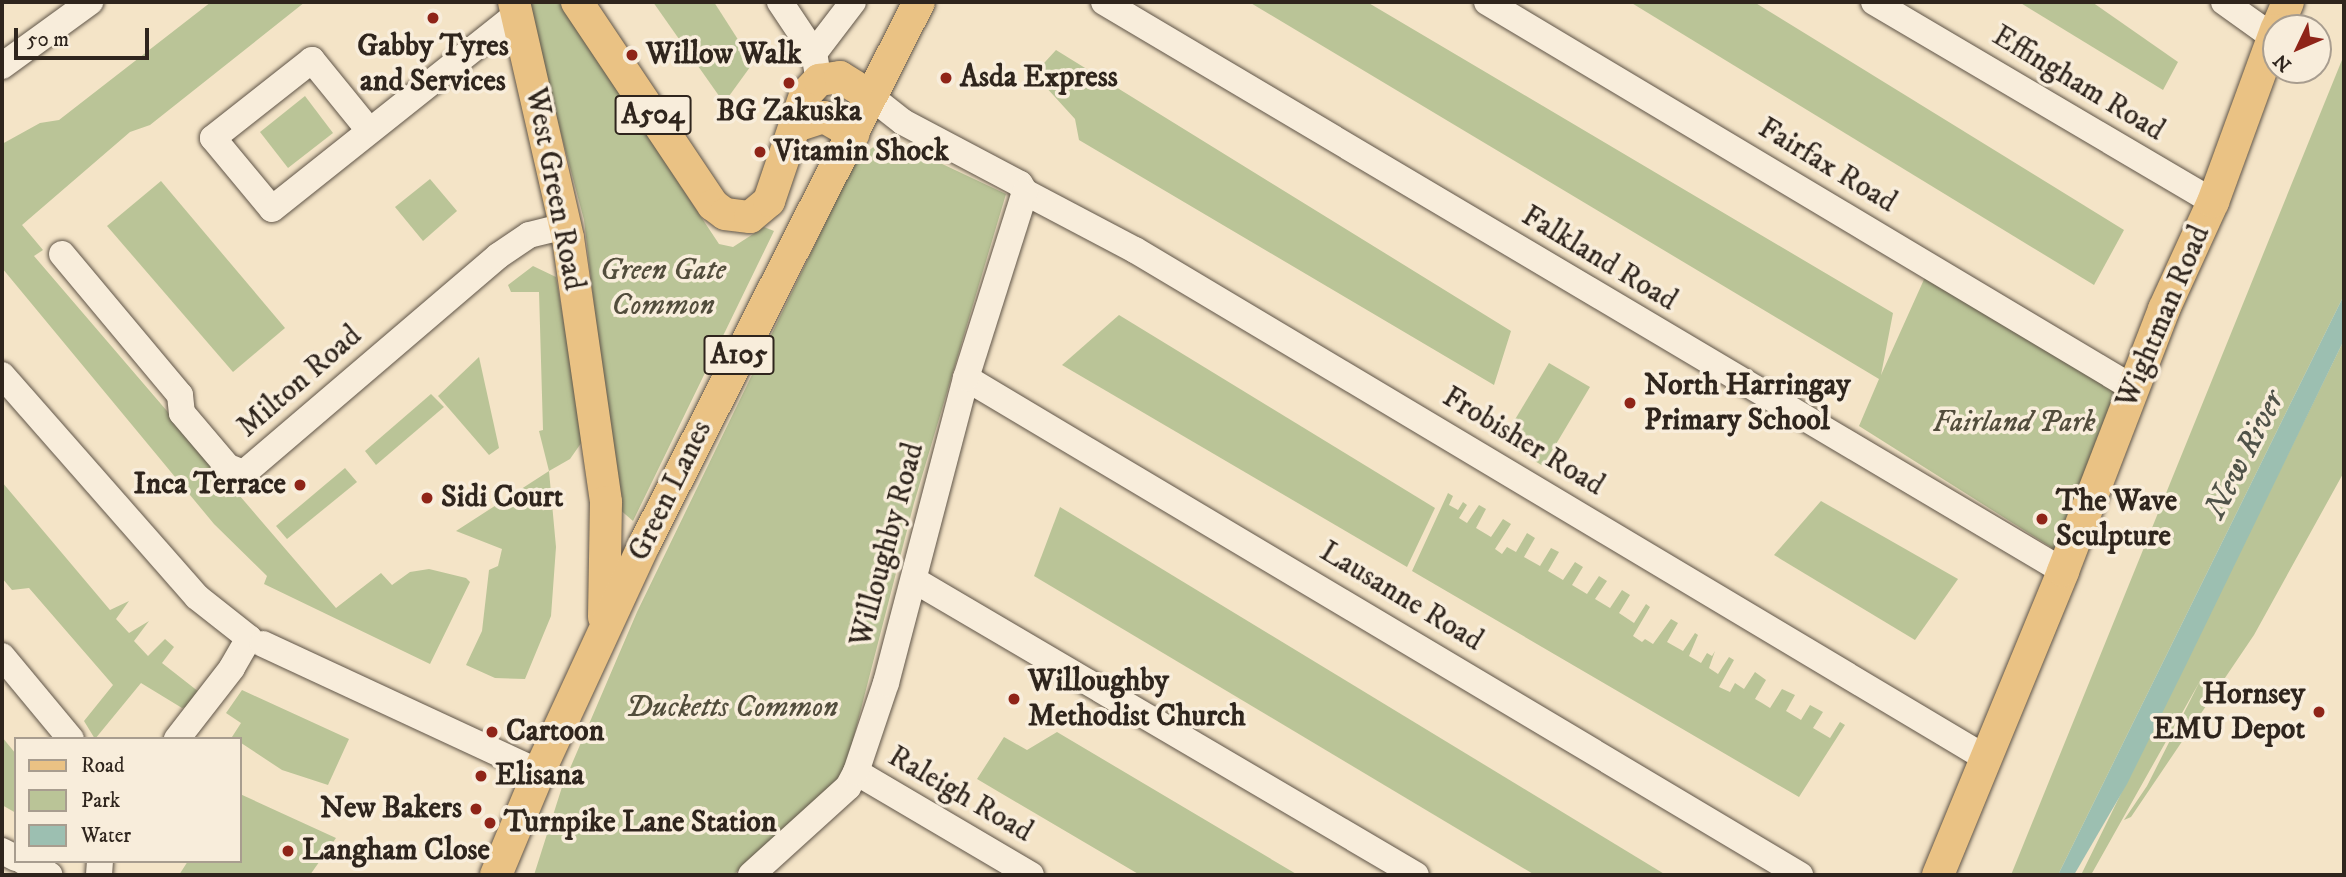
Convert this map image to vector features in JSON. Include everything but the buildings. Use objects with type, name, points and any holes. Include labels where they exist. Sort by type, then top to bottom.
[{"type":"main road","name":"A504","points":[[578,2],[713,205],[738,217],[750,217],[769,201],[817,67]]},
{"type":"main road","name":"Green Lanes","points":[[496,875],[539,772],[645,543],[919,2]]},
{"type":"main road","name":"West Green Road","points":[[515,8],[566,226],[606,502],[604,616],[594,652]]},
{"type":"main road","points":[[817,67],[840,77],[870,96]]},
{"type":"main road","name":"Wightman Road","points":[[1938,875],[1983,757],[2063,571],[2133,388],[2213,202],[2262,68]]},
{"type":"main road","points":[[796,126],[824,117],[854,134]]},
{"type":"main road","points":[[606,502],[645,543]]},
{"type":"street","points":[[2,66],[90,2]]},
{"type":"street","points":[[780,2],[817,67]]},
{"type":"street","points":[[817,67],[853,2]]},
{"type":"street","name":"Falkland Road","points":[[1104,2],[2063,571]]},
{"type":"street","name":"Fairfax Road","points":[[1487,2],[2133,388]]},
{"type":"street","name":"Effingham Road","points":[[1874,2],[2213,202]]},
{"type":"street","points":[[2224,2],[2262,24]]},
{"type":"street","points":[[368,129],[312,60],[213,138],[272,209],[515,8]]},
{"type":"street","name":"Frobisher Road","points":[[870,96],[903,122],[1020,184],[1025,192],[1046,200],[1159,264],[1983,757]]},
{"type":"street","points":[[854,134],[871,121],[903,122]]},
{"type":"street","name":"Willoughby Road","points":[[751,875],[849,787],[856,772],[914,580],[966,378],[1025,192]]},
{"type":"street","name":"Milton Road","points":[[62,254],[180,395],[183,413],[228,467],[244,473],[508,249],[529,235],[566,226]]},
{"type":"street","points":[[2,375],[197,597],[256,641],[539,772]]},
{"type":"street","name":"Lausanne Road","points":[[966,378],[1800,875]]},
{"type":"street","points":[[914,580],[1416,875]]},
{"type":"street","points":[[179,737],[256,641]]},
{"type":"street","points":[[2,656],[69,737]]},
{"type":"street","name":"Raleigh Road","points":[[856,772],[1031,875]]},
{"type":"street","points":[[27,863],[49,875]]},
{"type":"green space","points":[[211,2],[305,2],[150,125],[130,132],[22,225],[43,250],[34,256],[336,608],[381,573],[392,585],[410,572],[429,569],[466,578],[470,582],[430,664],[264,584],[267,576],[214,524],[2,268],[2,144],[40,123],[59,120]]},
{"type":"green space","name":"Green Gate Common","points":[[526,2],[559,2],[719,244],[733,247],[764,227],[774,231],[633,521],[618,508],[584,220]]},
{"type":"green space","points":[[653,2],[714,2],[753,63],[724,103]]},
{"type":"green space","name":"Fairland Park","points":[[1249,2],[1367,2],[1893,313],[1881,375],[1926,275],[2128,389],[2057,551],[1859,426],[1879,379]]},
{"type":"green space","points":[[1630,2],[1754,2],[2124,230],[2094,285]]},
{"type":"green space","points":[[2019,2],[2092,2],[2178,62],[2163,90]]},
{"type":"green space","points":[[1056,50],[1511,331],[1494,385],[1079,140],[1075,119],[1034,74]]},
{"type":"green space","points":[[2344,55],[2344,295],[2058,875],[2011,875]]},
{"type":"green space","points":[[305,96],[333,133],[288,168],[260,132]]},
{"type":"green space","name":"Ducketts Common","points":[[876,145],[904,146],[1006,194],[914,503],[843,779],[733,875],[534,875],[562,787],[637,612],[856,160]]},
{"type":"green space","points":[[430,179],[457,211],[423,241],[395,207]]},
{"type":"green space","points":[[161,181],[285,328],[233,372],[107,226]]},
{"type":"green space","points":[[533,266],[556,277],[584,439],[570,459],[549,471],[539,431],[543,430],[539,292],[511,292],[508,285]]},
{"type":"green space","points":[[1119,315],[1435,508],[1407,567],[1062,365]]},
{"type":"green space","points":[[2344,340],[2344,472],[2254,635],[2131,817],[2124,820],[2147,786],[2200,681],[2091,875],[2081,875]]},
{"type":"green space","points":[[479,357],[499,448],[489,455],[438,396]]},
{"type":"green space","points":[[1549,363],[1590,387],[1543,466],[1502,441]]},
{"type":"green space","points":[[431,394],[444,407],[376,465],[365,451]]},
{"type":"green space","points":[[345,468],[357,482],[287,539],[276,526]]},
{"type":"green space","points":[[549,471],[556,547],[551,616],[525,679],[495,678],[466,665],[482,631],[489,570],[498,566],[502,549],[456,531]]},
{"type":"green space","points":[[2,482],[110,610],[129,601],[116,619],[129,633],[149,621],[134,641],[148,656],[165,639],[174,647],[162,663],[199,692],[194,704],[182,708],[141,683],[97,737],[94,737],[84,721],[113,685],[29,588],[12,590],[2,578]]},
{"type":"green space","points":[[1448,493],[1453,496],[1449,505],[1458,510],[1463,502],[1467,505],[1459,518],[1467,523],[1479,505],[1486,509],[1476,528],[1491,537],[1503,519],[1511,524],[1495,549],[1502,554],[1507,547],[1516,552],[1527,533],[1535,538],[1524,557],[1540,566],[1551,548],[1559,552],[1548,571],[1563,580],[1575,562],[1583,567],[1572,585],[1587,594],[1599,576],[1607,581],[1595,599],[1610,608],[1622,590],[1630,595],[1619,613],[1634,623],[1646,604],[1650,607],[1633,636],[1642,642],[1645,639],[1653,644],[1671,619],[1678,623],[1667,642],[1683,651],[1695,633],[1698,635],[1689,656],[1701,663],[1707,653],[1712,656],[1715,651],[1709,668],[1718,674],[1729,657],[1734,660],[1719,687],[1730,692],[1735,683],[1744,689],[1755,672],[1766,680],[1755,699],[1770,708],[1782,689],[1795,695],[1786,711],[1801,720],[1810,705],[1823,712],[1813,728],[1830,738],[1840,722],[1845,725],[1799,797],[1412,571]]},
{"type":"green space","points":[[1821,501],[1958,579],[1915,640],[1774,555]]},
{"type":"green space","points":[[1060,507],[1666,875],[1535,875],[1034,576]]},
{"type":"green space","points":[[242,690],[349,739],[328,785],[282,770],[242,744],[242,737],[232,737],[241,723],[226,713]]},
{"type":"green space","points":[[1057,732],[1298,875],[1140,875],[977,779],[1004,737],[1027,750]]},
{"type":"green space","points":[[2,737],[14,752],[14,812],[2,805]]},
{"type":"green space","points":[[242,795],[336,838],[310,875],[179,875],[187,863],[242,863]]},
{"type":"water","points":[[2344,295],[2344,340],[2186,665],[2127,784],[2074,875],[2058,875]]},
{"type":"place","name":"Gabby Tyres and Services","points":[[433,18]]},
{"type":"place","name":"Willow Walk","points":[[632,55]]},
{"type":"place","name":"Asda Express","points":[[946,78]]},
{"type":"place","name":"BG Zakuska","points":[[789,83]]},
{"type":"place","name":"Vitamin Shock","points":[[760,152]]},
{"type":"place","name":"North Harringay Primary School","points":[[1630,403]]},
{"type":"place","name":"Inca Terrace","points":[[300,485]]},
{"type":"place","name":"Sidi Court","points":[[427,498]]},
{"type":"place","name":"The Wave Sculpture","points":[[2042,519]]},
{"type":"place","name":"Willoughby Methodist Church","points":[[1014,699]]},
{"type":"place","name":"Hornsey EMU Depot","points":[[2319,712]]},
{"type":"place","name":"Cartoon","points":[[492,732]]},
{"type":"place","name":"Elisana","points":[[481,776]]},
{"type":"place","name":"New Bakers","points":[[476,809]]},
{"type":"place","name":"Turnpike Lane Station","points":[[490,823]]},
{"type":"place","name":"Langham Close","points":[[288,851]]},
{"type":"water label","name":"New River","points":[[2245,455]]}]
